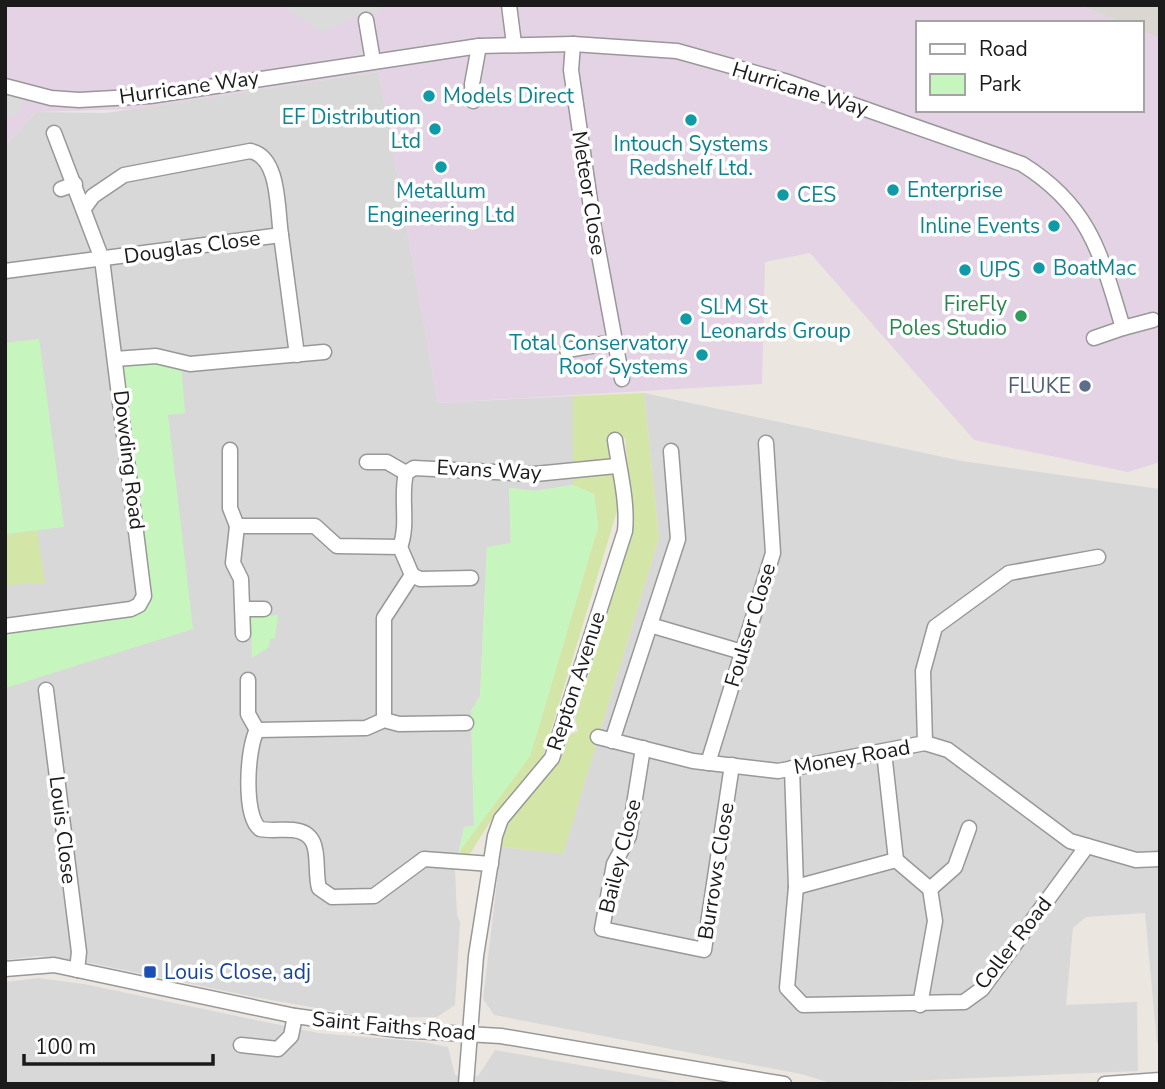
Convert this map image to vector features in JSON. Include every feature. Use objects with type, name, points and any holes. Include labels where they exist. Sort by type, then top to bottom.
[{"type":"street","points":[[509,5],[514,44]]},
{"type":"street","points":[[366,20],[373,61]]},
{"type":"street","name":"Hurricane Way","points":[[5,86],[41,96],[79,100],[150,96],[479,46],[573,44],[677,51],[788,82],[1022,164],[1041,176],[1086,222],[1099,252],[1123,328]]},
{"type":"street","name":"Meteor Close","points":[[573,44],[571,70],[622,379]]},
{"type":"street","points":[[473,102],[472,84],[479,46]]},
{"type":"street","name":"Dowding Road","points":[[5,626],[131,609],[139,605],[144,596],[102,259],[85,207],[68,186],[54,133]]},
{"type":"street","name":"Douglas Close","points":[[85,207],[93,197],[124,175],[250,150],[260,152],[278,170],[281,234],[297,355]]},
{"type":"street","name":"Douglas Close","points":[[5,271],[281,234]]},
{"type":"street","points":[[1094,338],[1153,320]]},
{"type":"street","points":[[568,350],[614,342]]},
{"type":"street","points":[[115,359],[156,356],[190,365],[324,352]]},
{"type":"street","name":"Repton Avenue","points":[[466,1084],[476,956],[501,819],[552,758],[625,531],[615,440]]},
{"type":"street","name":"Foulser Close","points":[[708,763],[773,553],[766,443]]},
{"type":"street","points":[[230,450],[223,465],[230,508],[237,526],[233,563],[241,579],[243,634]]},
{"type":"street","points":[[671,451],[678,539],[650,625],[742,652]]},
{"type":"street","name":"Evans Way","points":[[367,461],[387,462],[406,473],[425,467],[535,474],[616,466]]},
{"type":"street","name":"Evans Way","points":[[400,547],[404,536],[406,473]]},
{"type":"street","points":[[237,526],[315,526],[337,546],[400,547],[412,575],[420,579],[453,571],[471,578]]},
{"type":"street","points":[[925,743],[923,671],[935,627],[1009,573],[1098,557]]},
{"type":"street","points":[[384,720],[384,618],[412,575]]},
{"type":"street","points":[[243,609],[264,609]]},
{"type":"street","name":"Money Road","points":[[650,625],[605,739],[708,763],[778,771],[925,743],[948,750],[1070,841],[1136,860],[1160,859]]},
{"type":"street","points":[[248,680],[242,702],[257,730]]},
{"type":"street","name":"Louis Close","points":[[46,690],[79,952],[77,970]]},
{"type":"street","points":[[257,730],[366,728],[384,720],[399,724],[434,717],[466,723]]},
{"type":"street","points":[[257,730],[249,746],[251,816],[260,829],[302,832],[309,835],[316,851],[316,879],[324,894],[332,897],[374,897],[424,859],[491,864]]},
{"type":"street","name":"Bailey Close","points":[[643,748],[629,836],[614,864],[603,929],[678,946]]},
{"type":"street","points":[[884,752],[896,860],[930,889],[935,921],[920,1005]]},
{"type":"street","name":"Burrows Close","points":[[678,946],[704,950],[732,765]]},
{"type":"street","name":"Coller Road","points":[[792,768],[796,887],[787,988],[803,1005],[964,1003],[982,989],[1087,846]]},
{"type":"street","points":[[930,889],[955,867],[970,828]]},
{"type":"street","points":[[796,887],[896,860]]},
{"type":"street","name":"Saint Faiths Road","points":[[5,969],[36,965],[77,970],[295,1016],[398,1030],[471,1033],[784,1084]]},
{"type":"street","points":[[241,1045],[278,1049],[291,1035],[295,1016]]},
{"type":"street","points":[[1105,1084],[1160,1080]]},
{"type":"shaded area","points":[[5,5],[1079,5],[1118,21],[916,21],[916,112],[1144,112],[1144,31],[1160,39],[1160,462],[1128,472],[974,440],[810,253],[765,262],[762,384],[438,403],[379,72],[136,109],[36,112],[5,145]]},
{"type":"shaded area","points":[[282,5],[381,5],[382,12],[356,16],[323,33]]},
{"type":"shaded area","points":[[1079,5],[1160,5],[1160,39],[1144,31],[1144,21],[1118,21]]},
{"type":"shaded area","points":[[379,72],[438,403],[573,396],[573,485],[535,491],[509,488],[511,543],[487,548],[480,696],[471,711],[474,826],[464,827],[455,870],[457,915],[460,922],[455,1005],[437,1017],[373,1018],[90,963],[39,956],[5,960],[5,145],[36,112],[106,113]]},
{"type":"shaded area","points":[[5,88],[25,98],[20,112],[5,120]]},
{"type":"shaded area","points":[[644,393],[962,461],[1160,489],[1160,1043],[1157,1043],[1145,913],[1086,917],[1073,928],[1066,1005],[1137,1002],[1138,1071],[834,1084],[801,1074],[494,1015],[483,999],[501,847],[563,853],[659,537]]},
{"type":"shaded area","points":[[38,978],[84,984],[318,1033],[424,1042],[448,1047],[455,1075],[478,1076],[495,1050],[687,1084],[5,1084],[5,982]]},
{"type":"green space","points":[[39,339],[64,527],[5,534],[5,343]]},
{"type":"green space","points":[[115,359],[181,364],[185,413],[168,415],[193,629],[5,688],[5,627],[139,605]]},
{"type":"green space","points":[[644,393],[659,537],[563,854],[501,847],[510,821],[559,761],[569,735],[578,731],[575,718],[633,530],[625,438],[615,440],[614,451],[607,460],[573,462],[573,396]]},
{"type":"green space","points":[[609,468],[618,475],[621,498],[542,760],[495,814],[468,857],[459,852],[530,756],[598,527],[594,494],[573,485],[573,473]]},
{"type":"green space","points":[[573,485],[594,494],[598,527],[530,756],[459,852],[464,827],[474,826],[471,712],[480,696],[487,547],[511,543],[509,488],[535,491]]},
{"type":"green space","points":[[37,530],[45,583],[8,585],[5,588],[5,534]]},
{"type":"green space","points":[[278,615],[275,638],[270,639],[269,647],[252,658],[251,617]]},
{"type":"place","name":"Models Direct","points":[[429,96]]},
{"type":"place","name":"Intouch Systems Redshelf Ltd.","points":[[691,120]]},
{"type":"place","name":"EF Distribution Ltd","points":[[435,129]]},
{"type":"place","name":"Metallum Engineering Ltd","points":[[441,167]]},
{"type":"place","name":"Enterprise","points":[[893,190]]},
{"type":"place","name":"CES","points":[[783,195]]},
{"type":"place","name":"Inline Events","points":[[1054,226]]},
{"type":"place","name":"BoatMac","points":[[1039,268]]},
{"type":"place","name":"UPS","points":[[965,270]]},
{"type":"place","name":"FireFly Poles Studio","points":[[1021,316]]},
{"type":"place","name":"SLM St Leonards Group","points":[[686,319]]},
{"type":"place","name":"Total Conservatory Roof Systems","points":[[702,355]]},
{"type":"place","name":"FLUKE","points":[[1085,386]]},
{"type":"place","name":"Louis Close, adj","points":[[150,972]]}]
